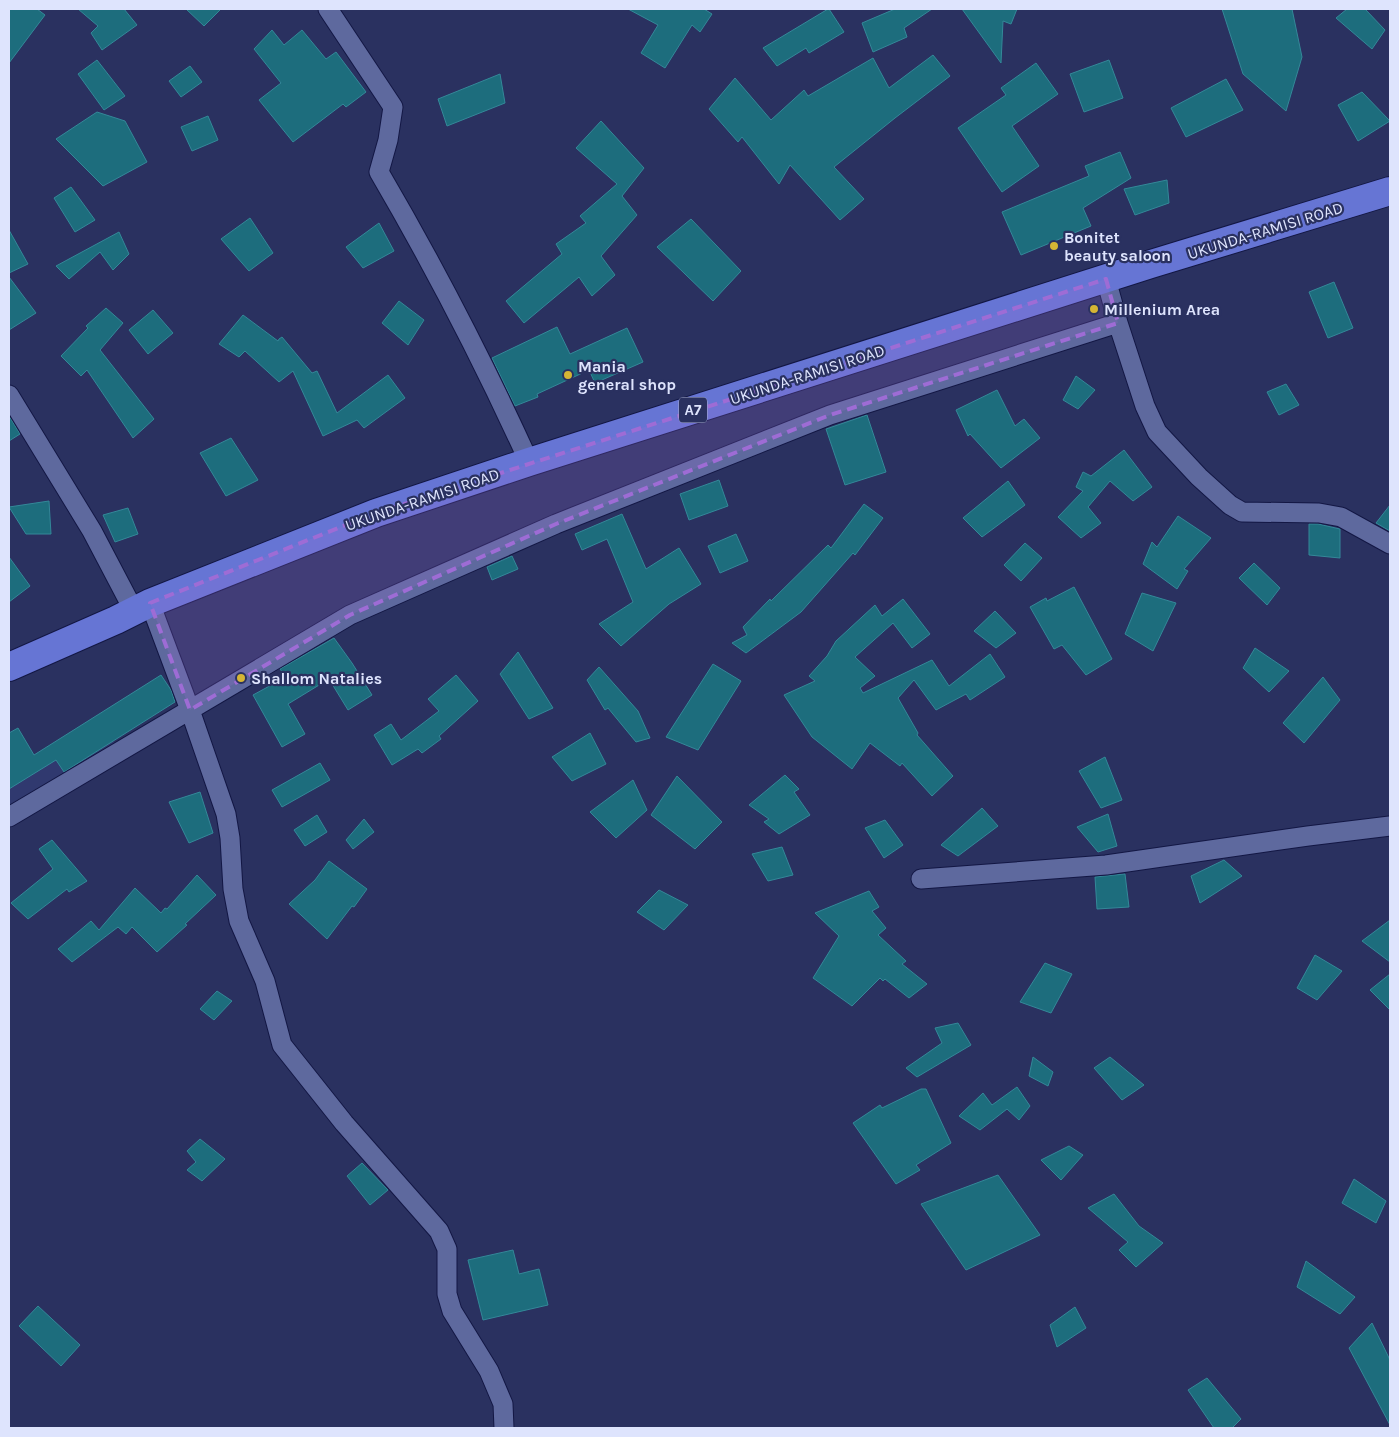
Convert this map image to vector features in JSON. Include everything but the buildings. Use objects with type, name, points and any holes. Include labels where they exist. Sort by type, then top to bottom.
[{"type":"highway","name":"UKUNDA-RAMISI ROAD","points":[[9,667],[142,607],[376,513],[529,462],[1106,279],[1390,192]]},
{"type":"street","points":[[328,9],[393,107],[388,140],[379,172],[409,224],[489,376],[529,462]]},
{"type":"street","points":[[1106,279],[1145,406],[1157,432],[1198,477],[1230,505],[1242,512],[1320,513],[1341,517],[1390,544]]},
{"type":"street","points":[[9,817],[350,615],[556,524],[830,415],[1118,323]]},
{"type":"street","points":[[9,395],[92,531],[142,607],[190,710],[226,814],[230,838],[233,890],[239,921],[265,980],[282,1045],[344,1123],[439,1231],[447,1249],[447,1294],[452,1310],[489,1371],[503,1404],[504,1428]]},
{"type":"street","points":[[921,879],[1106,865],[1390,826]]},
{"type":"highlighted area","points":[[1106,279],[1118,323],[830,415],[556,524],[350,615],[190,710],[150,603],[376,513]]},
{"type":"shaded area","points":[[109,732],[120,754],[9,807],[9,781]]},
{"type":"place","name":"Bonitet beauty saloon","points":[[1054,246]]},
{"type":"place","name":"Millenium Area","points":[[1094,309]]},
{"type":"place","name":"Mania general shop","points":[[568,375]]},
{"type":"place","name":"Shallom Natalies","points":[[241,678]]}]
